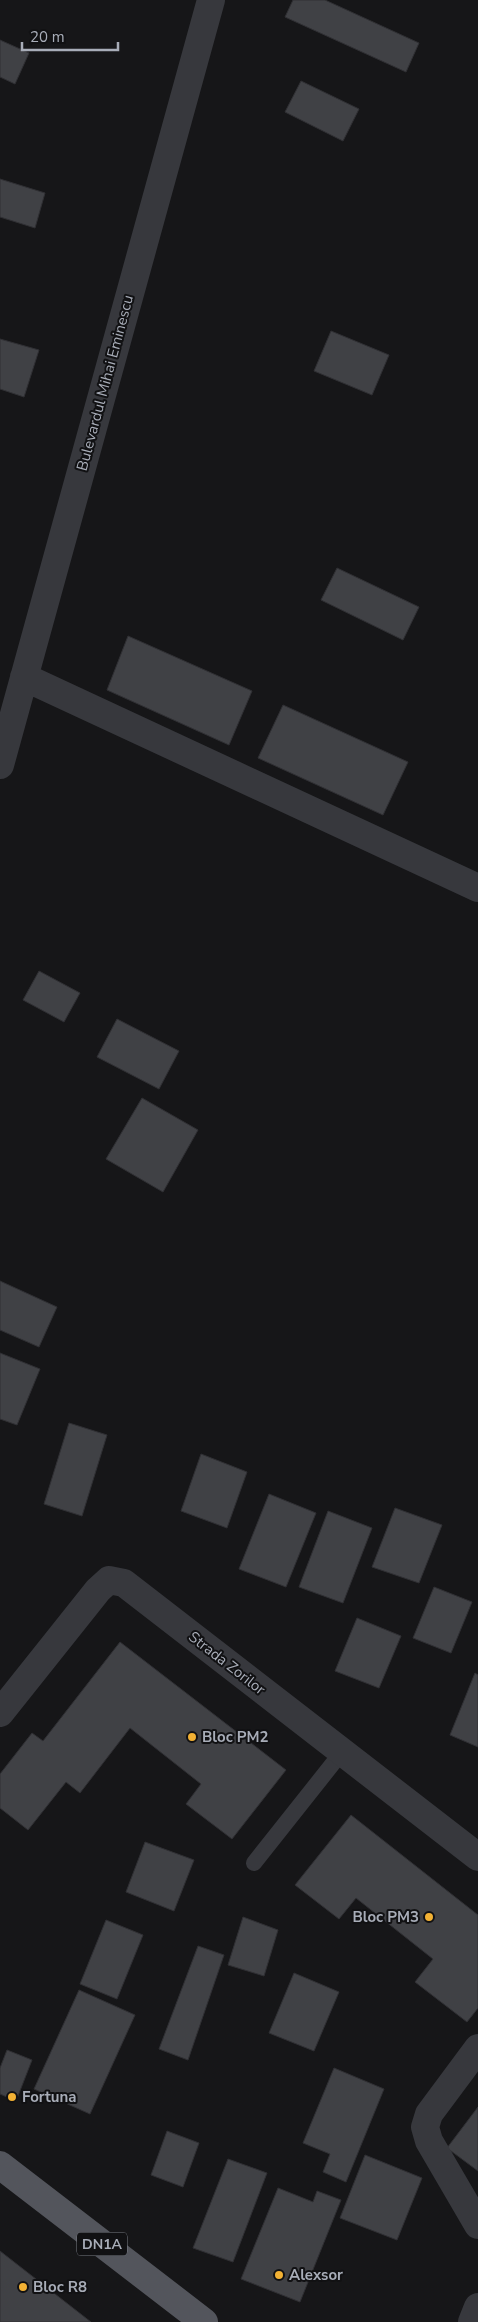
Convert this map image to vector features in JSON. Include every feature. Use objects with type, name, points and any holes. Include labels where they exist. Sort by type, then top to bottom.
[{"type":"main road","name":"DN1A","points":[[0,2165],[204,2322]]},
{"type":"street","name":"Bulevardul Mihai Eminescu","points":[[0,765],[211,0]]},
{"type":"street","points":[[24,677],[478,888]]},
{"type":"street","name":"Strada Zorilor","points":[[0,1714],[98,1590],[110,1580],[124,1584],[478,1857]]},
{"type":"street","points":[[478,2048],[429,2114],[426,2127],[429,2141],[478,2225]]},
{"type":"street","points":[[472,2322],[478,2307]]},
{"type":"lane","points":[[254,1863],[342,1752]]},
{"type":"building","points":[[293,0],[325,0],[419,43],[406,72],[285,17]]},
{"type":"building","points":[[0,40],[29,53],[15,84],[0,77]]},
{"type":"building","points":[[301,81],[359,109],[343,141],[285,112]]},
{"type":"building","points":[[0,179],[45,193],[35,228],[0,217]]},
{"type":"building","points":[[331,331],[389,355],[372,395],[314,371]]},
{"type":"building","points":[[0,339],[39,350],[24,397],[0,389]]},
{"type":"building","points":[[337,568],[419,607],[403,640],[321,600]]},
{"type":"building","points":[[128,636],[252,691],[229,745],[107,690]]},
{"type":"building","points":[[283,705],[408,762],[383,815],[258,758]]},
{"type":"building","points":[[39,971],[80,993],[64,1022],[23,1000]]},
{"type":"building","points":[[117,1019],[179,1051],[159,1089],[97,1057]]},
{"type":"building","points":[[142,1098],[198,1130],[163,1192],[106,1159]]},
{"type":"building","points":[[0,1281],[57,1307],[39,1347],[0,1330]]},
{"type":"building","points":[[0,1353],[40,1369],[17,1425],[0,1419]]},
{"type":"building","points":[[69,1423],[107,1435],[82,1516],[44,1504]]},
{"type":"building","points":[[201,1454],[247,1472],[227,1528],[181,1511]]},
{"type":"building","points":[[269,1494],[316,1513],[286,1587],[239,1569]]},
{"type":"building","points":[[395,1508],[442,1525],[419,1583],[372,1567]]},
{"type":"building","points":[[328,1511],[372,1528],[343,1603],[299,1587]]},
{"type":"building","points":[[434,1587],[472,1602],[451,1653],[413,1638]]},
{"type":"building","points":[[357,1618],[401,1636],[379,1688],[335,1671]]},
{"type":"building","name":"Bloc PM2","points":[[120,1642],[286,1770],[232,1839],[186,1804],[201,1784],[130,1728],[80,1793],[66,1782],[28,1830],[0,1808],[0,1774],[32,1733],[43,1741]]},
{"type":"building","points":[[475,1673],[478,1675],[478,1747],[450,1735]]},
{"type":"building","name":"Bloc PM3","points":[[351,1815],[478,1915],[478,2008],[467,2022],[415,1982],[433,1959],[356,1898],[339,1919],[295,1885]]},
{"type":"building","points":[[145,1842],[194,1860],[174,1911],[126,1892]]},
{"type":"building","points":[[243,1917],[278,1930],[264,1976],[228,1965]]},
{"type":"building","points":[[106,1920],[143,1935],[117,1999],[80,1984]]},
{"type":"building","points":[[198,1946],[224,1955],[188,2060],[159,2049]]},
{"type":"building","points":[[294,1973],[339,1992],[314,2051],[269,2033]]},
{"type":"building","points":[[79,1990],[135,2015],[90,2114],[34,2089]]},
{"type":"building","points":[[7,2050],[32,2060],[16,2101],[0,2094],[0,2068]]},
{"type":"building","points":[[334,2068],[384,2089],[346,2182],[323,2172],[330,2154],[303,2143]]},
{"type":"building","points":[[478,2107],[478,2171],[447,2148]]},
{"type":"building","points":[[167,2131],[199,2143],[183,2187],[151,2175]]},
{"type":"building","points":[[365,2155],[422,2178],[397,2240],[340,2218]]},
{"type":"building","points":[[228,2159],[267,2173],[233,2262],[193,2248]]},
{"type":"building","points":[[278,2188],[313,2202],[317,2191],[341,2200],[300,2302],[241,2279]]},
{"type":"building","name":"Bloc R8","points":[[0,2251],[91,2322],[0,2322]]},
{"type":"place","name":"Bloc PM2","points":[[192,1737]]},
{"type":"place","name":"Bloc PM3","points":[[429,1917]]},
{"type":"place","name":"Fortuna","points":[[12,2097]]},
{"type":"place","name":"Alexsor","points":[[279,2275]]},
{"type":"place","name":"Bloc R8","points":[[23,2287]]}]
